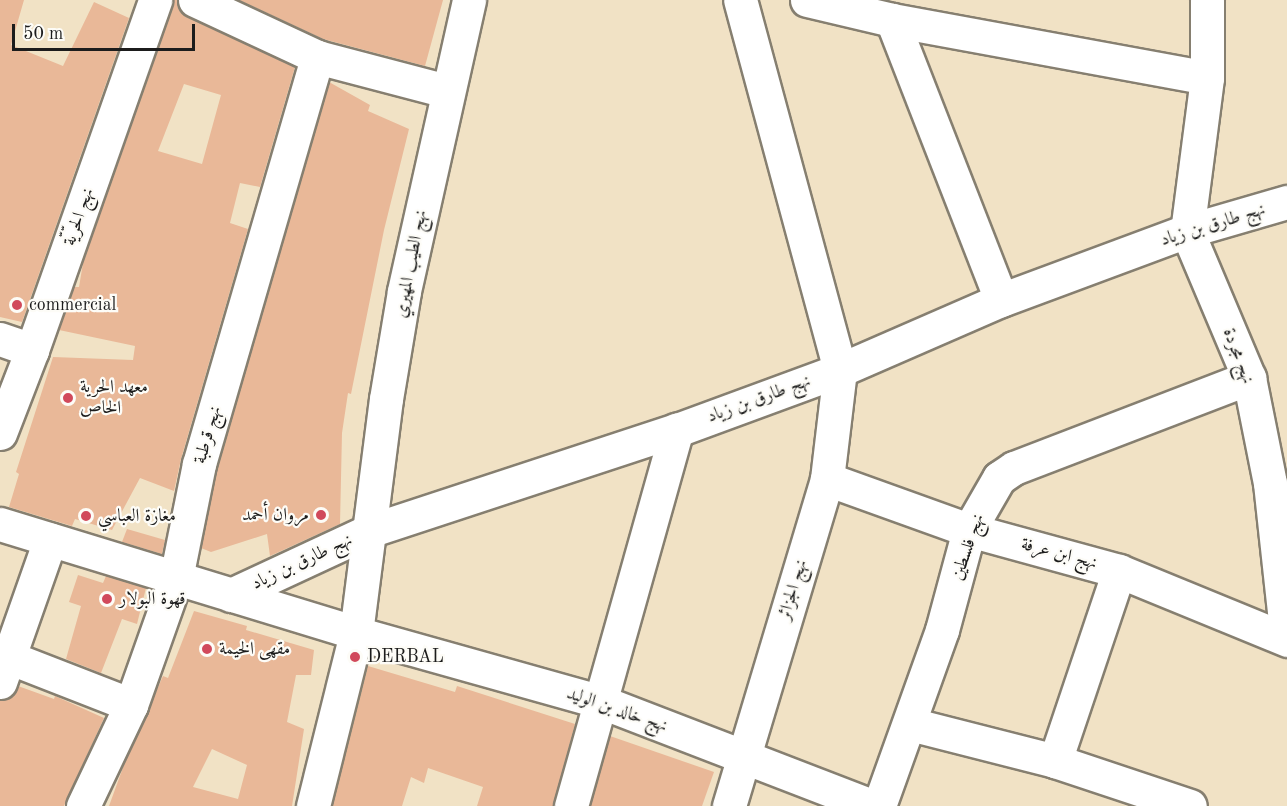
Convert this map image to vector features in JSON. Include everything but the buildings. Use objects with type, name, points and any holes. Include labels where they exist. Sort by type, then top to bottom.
[{"type":"street","name":"نهج الحرّيّة","points":[[0,433],[32,350],[155,0]]},
{"type":"street","points":[[195,0],[317,57],[447,91]]},
{"type":"street","name":"نهج الطيب المهيري","points":[[313,806],[356,633],[386,399],[404,291],[469,0]]},
{"type":"street","points":[[740,0],[840,370]]},
{"type":"street","points":[[807,0],[892,20],[1207,78]]},
{"type":"street","points":[[1187,231],[1207,78],[1207,0]]},
{"type":"street","points":[[892,20],[1001,300]]},
{"type":"street","name":"نهج قرطبة","points":[[83,806],[131,705],[176,578],[199,464],[317,57]]},
{"type":"street","name":"نهج طارق بن زياد","points":[[231,595],[369,531],[676,429],[840,370],[1001,300],[1187,231],[1287,202]]},
{"type":"street","name":"نهج مجردة","points":[[1187,231],[1249,378],[1270,483],[1287,639]]},
{"type":"street","points":[[0,339],[32,350]]},
{"type":"street","name":"نهج الجزائر","points":[[729,806],[827,479],[840,370]]},
{"type":"street","name":"نهج فلسطين","points":[[879,806],[942,630],[969,530],[999,478],[1014,468],[1249,378]]},
{"type":"street","points":[[571,806],[602,702],[676,429]]},
{"type":"street","name":"نهج ابن عرفة","points":[[827,479],[969,530],[1119,571],[1287,639]]},
{"type":"street","name":"نهج خالد بن الوليد","points":[[0,524],[356,633],[602,702],[872,806]]},
{"type":"street","points":[[50,540],[4,670],[131,705]]},
{"type":"street","points":[[1055,761],[1119,571]]},
{"type":"street","points":[[910,724],[1055,761],[1190,806]]},
{"type":"place","name":"commercial","points":[[17,305]]},
{"type":"place","name":"معهد الحرية الخاص","points":[[68,398]]},
{"type":"place","name":"مروان أحمد","points":[[321,515]]},
{"type":"place","name":"مغازة العباسي","points":[[86,516]]},
{"type":"place","name":"قهوة البولار","points":[[107,599]]},
{"type":"place","name":"مقهى الخيمة","points":[[207,649]]},
{"type":"place","name":"DERBAL","points":[[355,657]]}]
